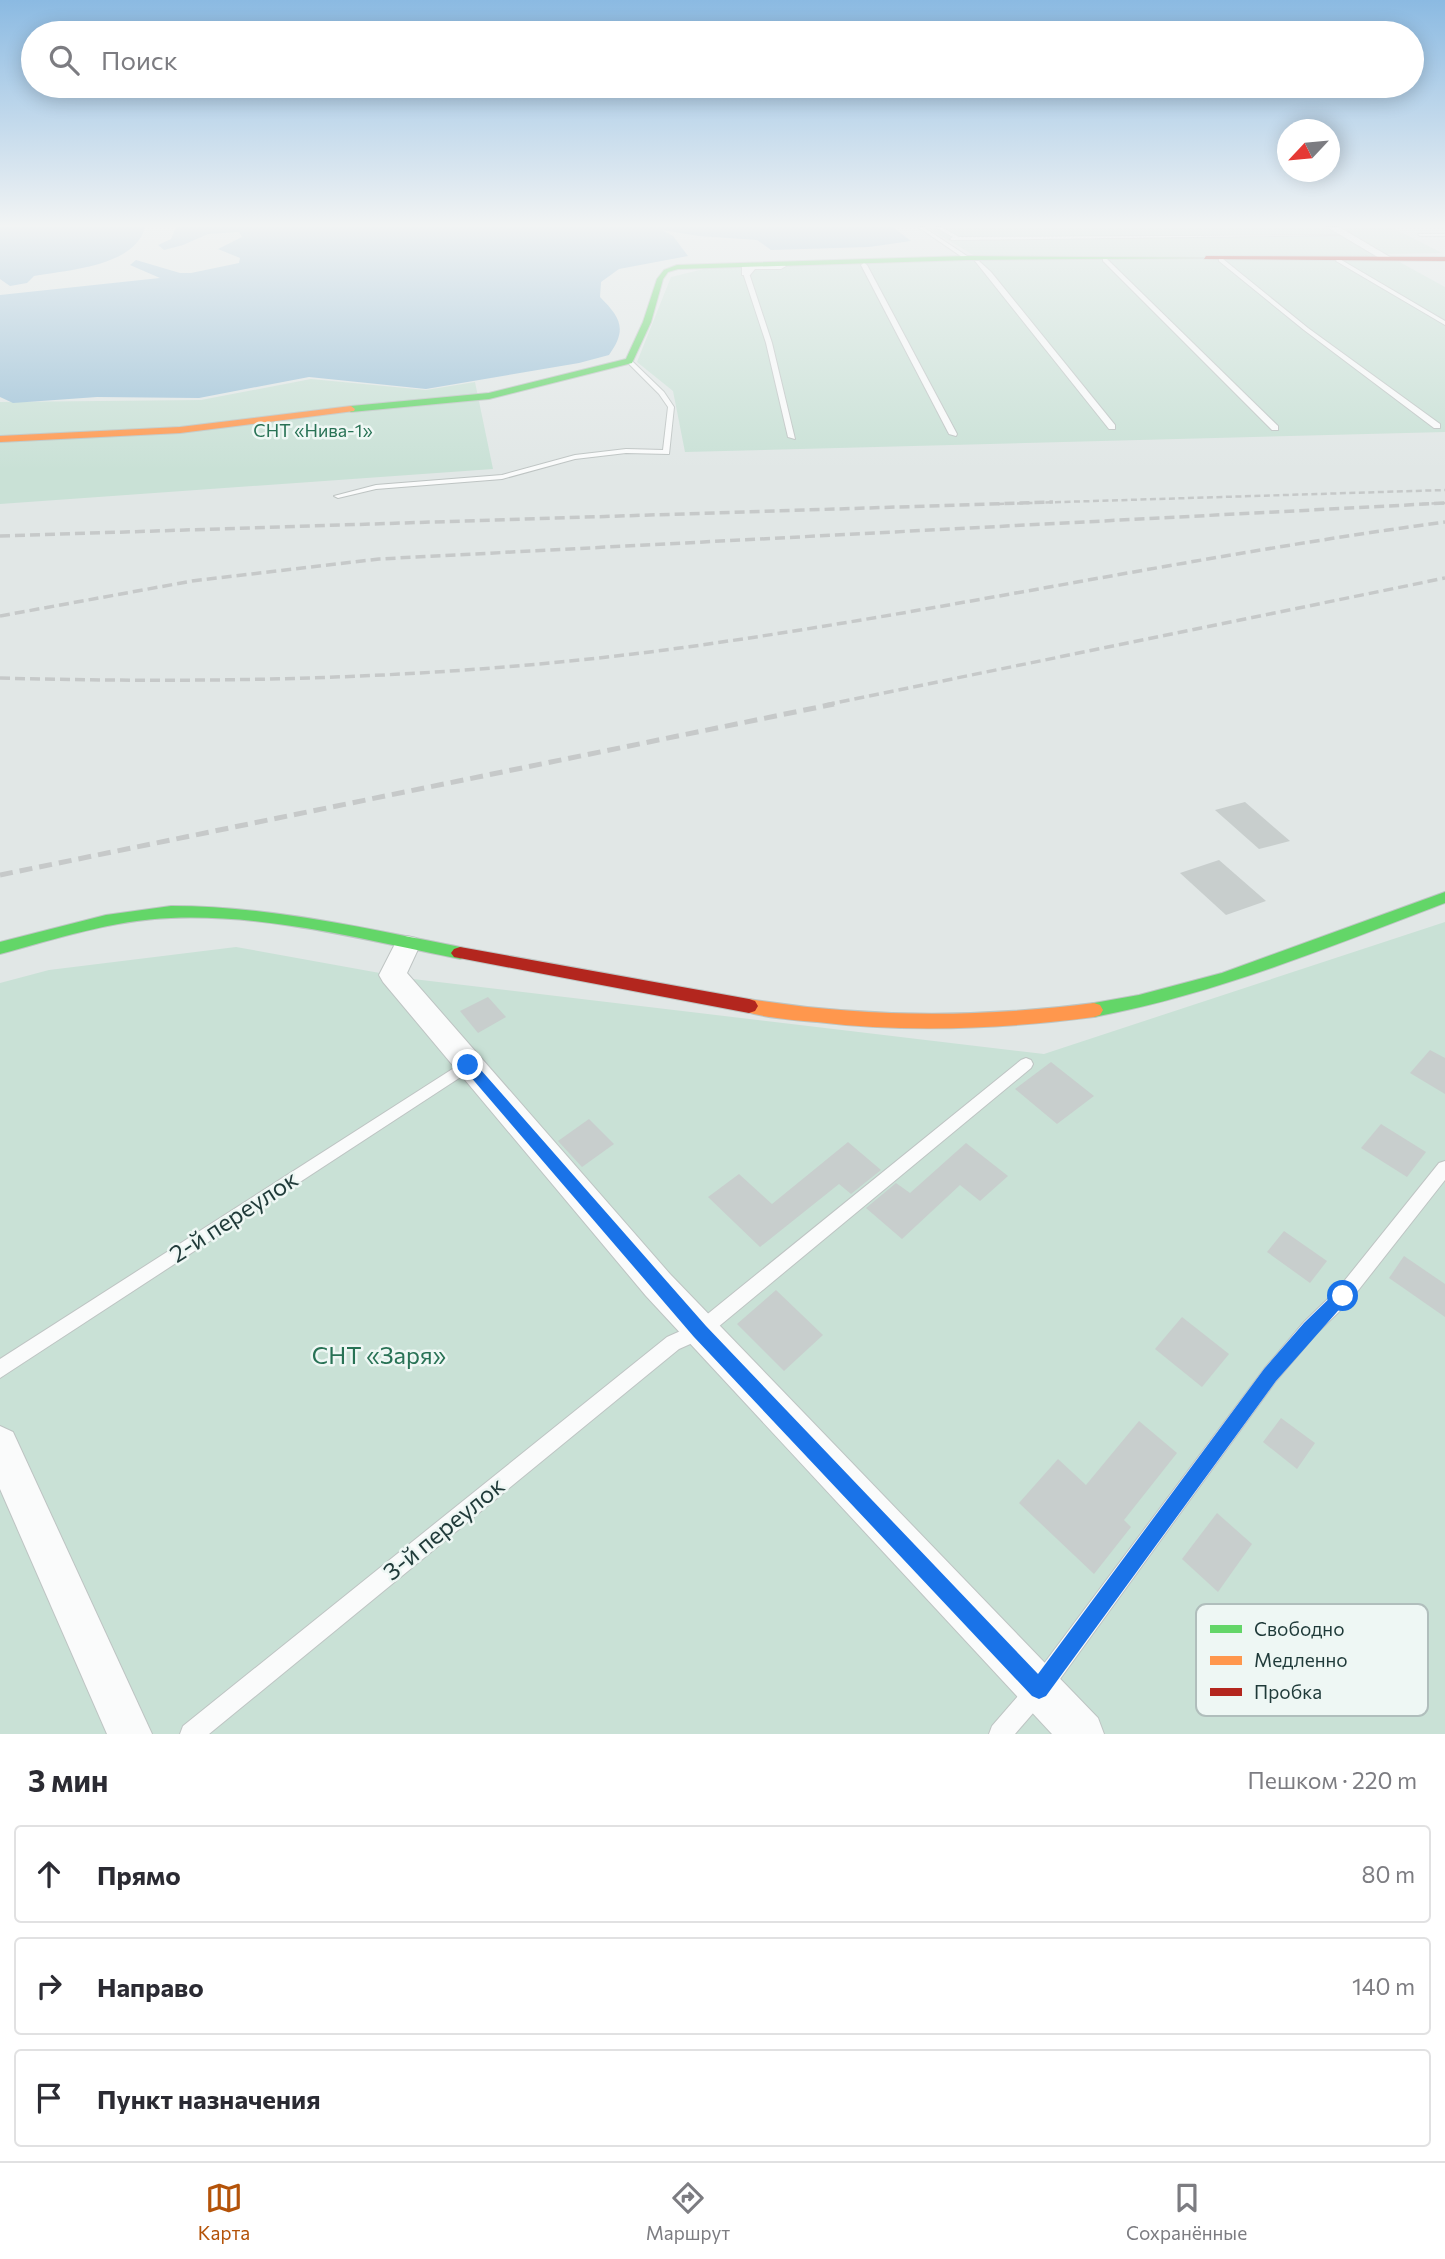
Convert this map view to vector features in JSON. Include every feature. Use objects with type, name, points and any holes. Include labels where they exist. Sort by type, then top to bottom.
[{"type":"street","points":[[0,439],[65,438],[180,430],[421,401],[489,396],[629,361],[651,308]]},
{"type":"street","points":[[0,948],[93,923],[170,912],[241,913],[807,1017],[925,1023],[1025,1020],[1129,1005],[1235,974],[1445,897]]},
{"type":"street","points":[[407,945],[393,975],[552,1164],[700,1331],[1082,1734]]},
{"type":"street","points":[[0,1445],[130,1734]]},
{"type":"lane","points":[[757,308],[792,437]]},
{"type":"lane","points":[[887,308],[953,434]]},
{"type":"lane","points":[[1017,308],[1112,427]]},
{"type":"lane","points":[[1153,308],[1275,428]]},
{"type":"lane","points":[[1280,308],[1437,426]]},
{"type":"lane","points":[[1419,308],[1445,323]]},
{"type":"lane","points":[[338,496],[376,487],[502,477],[575,457],[626,451],[666,452],[671,407],[662,393],[629,361]]},
{"type":"lane","points":[[700,1331],[1026,1064]]},
{"type":"lane","name":"2-й переулок","points":[[0,1370],[468,1065]]},
{"type":"lane","points":[[1000,1734],[1039,1689],[1270,1375],[1310,1328],[1343,1296],[1445,1168]]},
{"type":"lane","name":"3-й переулок","points":[[191,1734],[673,1343],[700,1331]]},
{"type":"green space","points":[[659,308],[1445,308],[1445,432],[685,452],[673,391],[637,362]]},
{"type":"green space","name":"СНТ «Нива-1»","points":[[311,379],[426,390],[475,382],[493,469],[0,504],[0,402],[201,400]]},
{"type":"green space","name":"СНТ «Заря»","points":[[1445,922],[1445,1734],[0,1734],[0,983],[49,970],[236,947],[413,979],[1044,1054]]},
{"type":"water","points":[[0,308],[610,308],[617,317],[620,330],[609,355],[579,363],[426,389],[309,377],[199,398],[97,397],[13,403],[0,397]]},
{"type":"building","points":[[1245,802],[1290,841],[1259,849],[1215,810]]},
{"type":"building","points":[[1219,860],[1266,901],[1226,915],[1180,873]]},
{"type":"building","points":[[488,997],[506,1017],[478,1033],[460,1011]]},
{"type":"building","points":[[1430,1050],[1445,1058],[1445,1094],[1410,1073]]},
{"type":"building","points":[[1051,1062],[1094,1096],[1057,1124],[1015,1089]]},
{"type":"building","points":[[589,1119],[614,1144],[582,1167],[558,1141]]},
{"type":"building","points":[[1381,1124],[1426,1152],[1407,1177],[1361,1148]]},
{"type":"building","points":[[848,1142],[881,1170],[851,1194],[839,1184],[760,1247],[708,1197],[739,1174],[772,1204]]},
{"type":"building","points":[[966,1143],[1008,1176],[980,1201],[960,1185],[902,1239],[866,1208],[896,1183],[910,1193]]},
{"type":"building","points":[[1284,1231],[1327,1261],[1310,1283],[1267,1252]]},
{"type":"building","points":[[1404,1256],[1445,1284],[1445,1317],[1389,1278]]},
{"type":"building","points":[[776,1290],[823,1335],[784,1371],[737,1324]]},
{"type":"building","points":[[1182,1317],[1229,1354],[1202,1387],[1155,1349]]},
{"type":"building","points":[[1281,1418],[1315,1443],[1297,1469],[1263,1442]]},
{"type":"building","points":[[1139,1421],[1177,1453],[1124,1520],[1131,1527],[1094,1574],[1019,1503],[1058,1459],[1086,1485]]},
{"type":"building","points":[[1217,1513],[1252,1544],[1218,1592],[1182,1559]]},
{"type":"railway","points":[[998,504],[1445,490]]},
{"type":"railway","points":[[0,536],[1053,502]]},
{"type":"railway","points":[[0,616],[192,581],[379,559],[1445,503],[1422,504]]},
{"type":"railway","points":[[0,678],[167,680],[333,677],[582,660],[763,636],[1250,552],[1445,522]]},
{"type":"railway","points":[[825,705],[1445,578]]},
{"type":"railway","points":[[0,875],[834,704]]},
{"type":"traffic: fast","points":[[351,409],[489,396],[629,361],[651,308]]},
{"type":"traffic: fast","points":[[1094,1010],[1139,1002],[1228,977],[1445,897]]},
{"type":"traffic: fast","points":[[0,948],[85,925],[128,917],[171,912],[206,912],[279,919],[460,953]]},
{"type":"traffic: slow","points":[[0,439],[180,430],[351,409]]},
{"type":"traffic: slow","points":[[749,1006],[835,1018],[921,1022],[1008,1020],[1094,1010]]},
{"type":"traffic: jam","points":[[460,953],[749,1006]]},
{"type":"route","points":[[468,1065],[700,1331],[1039,1689],[1270,1375],[1310,1328],[1343,1296]]}]
